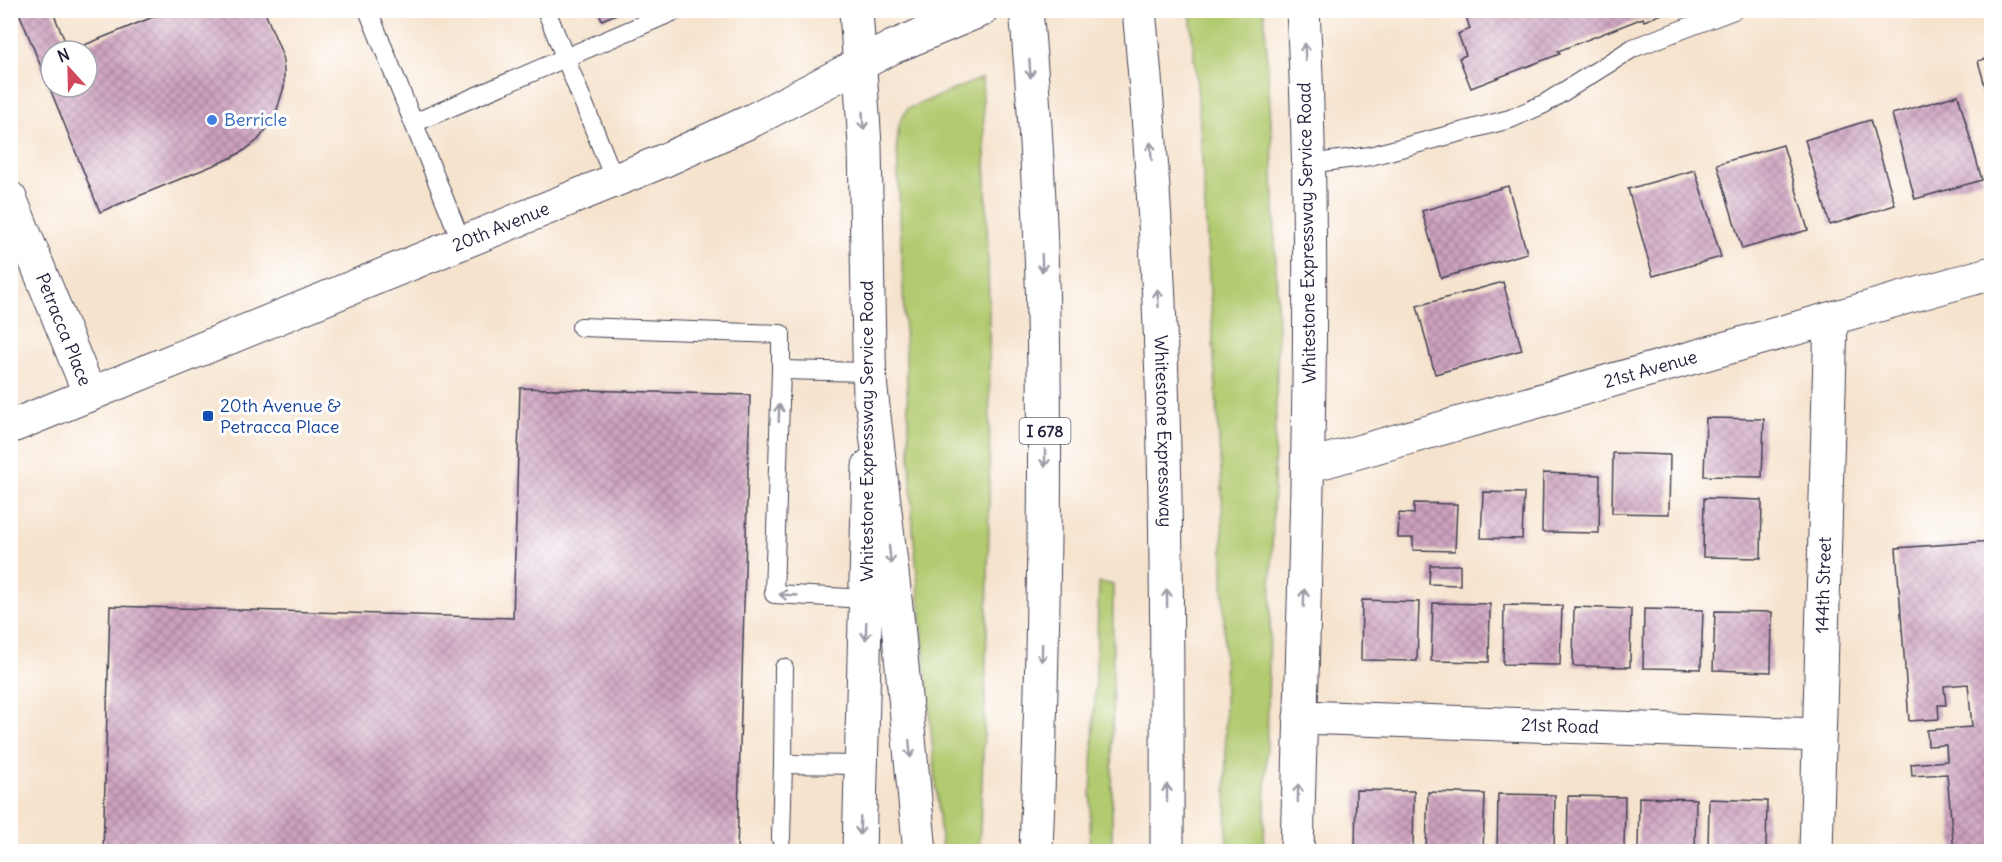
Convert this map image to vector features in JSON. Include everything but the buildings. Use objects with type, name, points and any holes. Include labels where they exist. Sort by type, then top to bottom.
[{"type":"main road","name":"Whitestone Expressway Service Road","points":[[856,10],[865,145],[870,372],[867,599],[859,852]]},
{"type":"main road","name":"I 678","points":[[1026,10],[1040,216],[1045,395],[1044,574],[1036,852]]},
{"type":"main road","name":"Whitestone Expressway","points":[[1139,10],[1151,148],[1161,388],[1167,631],[1167,852]]},
{"type":"main road","name":"Whitestone Expressway Service Road","points":[[1297,852],[1310,314],[1303,10]]},
{"type":"main road","name":"20th Avenue","points":[[10,427],[615,181],[753,120],[860,63],[974,13]]},
{"type":"main road","name":"Petracca Place","points":[[10,198],[90,394]]},
{"type":"main road","name":"21st Avenue","points":[[1308,466],[1992,273]]},
{"type":"main road","name":"144th Street","points":[[1816,852],[1830,319]]},
{"type":"main road","points":[[870,372],[920,852]]},
{"type":"main road","name":"21st Road","points":[[1300,717],[1819,735]]},
{"type":"lane","points":[[368,10],[462,243]]},
{"type":"lane","points":[[546,10],[615,181]]},
{"type":"lane","points":[[414,123],[677,10]]},
{"type":"lane","points":[[1308,164],[1370,156],[1510,119],[1544,105],[1633,48],[1734,10]]},
{"type":"lane","points":[[581,327],[781,334],[774,594],[867,599]]},
{"type":"lane","points":[[780,370],[870,372]]},
{"type":"lane","points":[[782,839],[784,668]]},
{"type":"lane","points":[[783,764],[862,765]]},
{"type":"green space","points":[[1190,11],[1264,11],[1272,139],[1278,330],[1264,851],[1227,851],[1222,490],[1199,109]]},
{"type":"green space","points":[[982,78],[986,174],[990,464],[979,851],[942,851],[913,530],[897,144],[899,124],[907,109]]},
{"type":"green space","points":[[1099,583],[1113,584],[1112,852],[1089,851]]},
{"type":"place","name":"Berricle","points":[[212,120]]},
{"type":"place","name":"20th Avenue & Petracca Place","points":[[208,416]]}]
